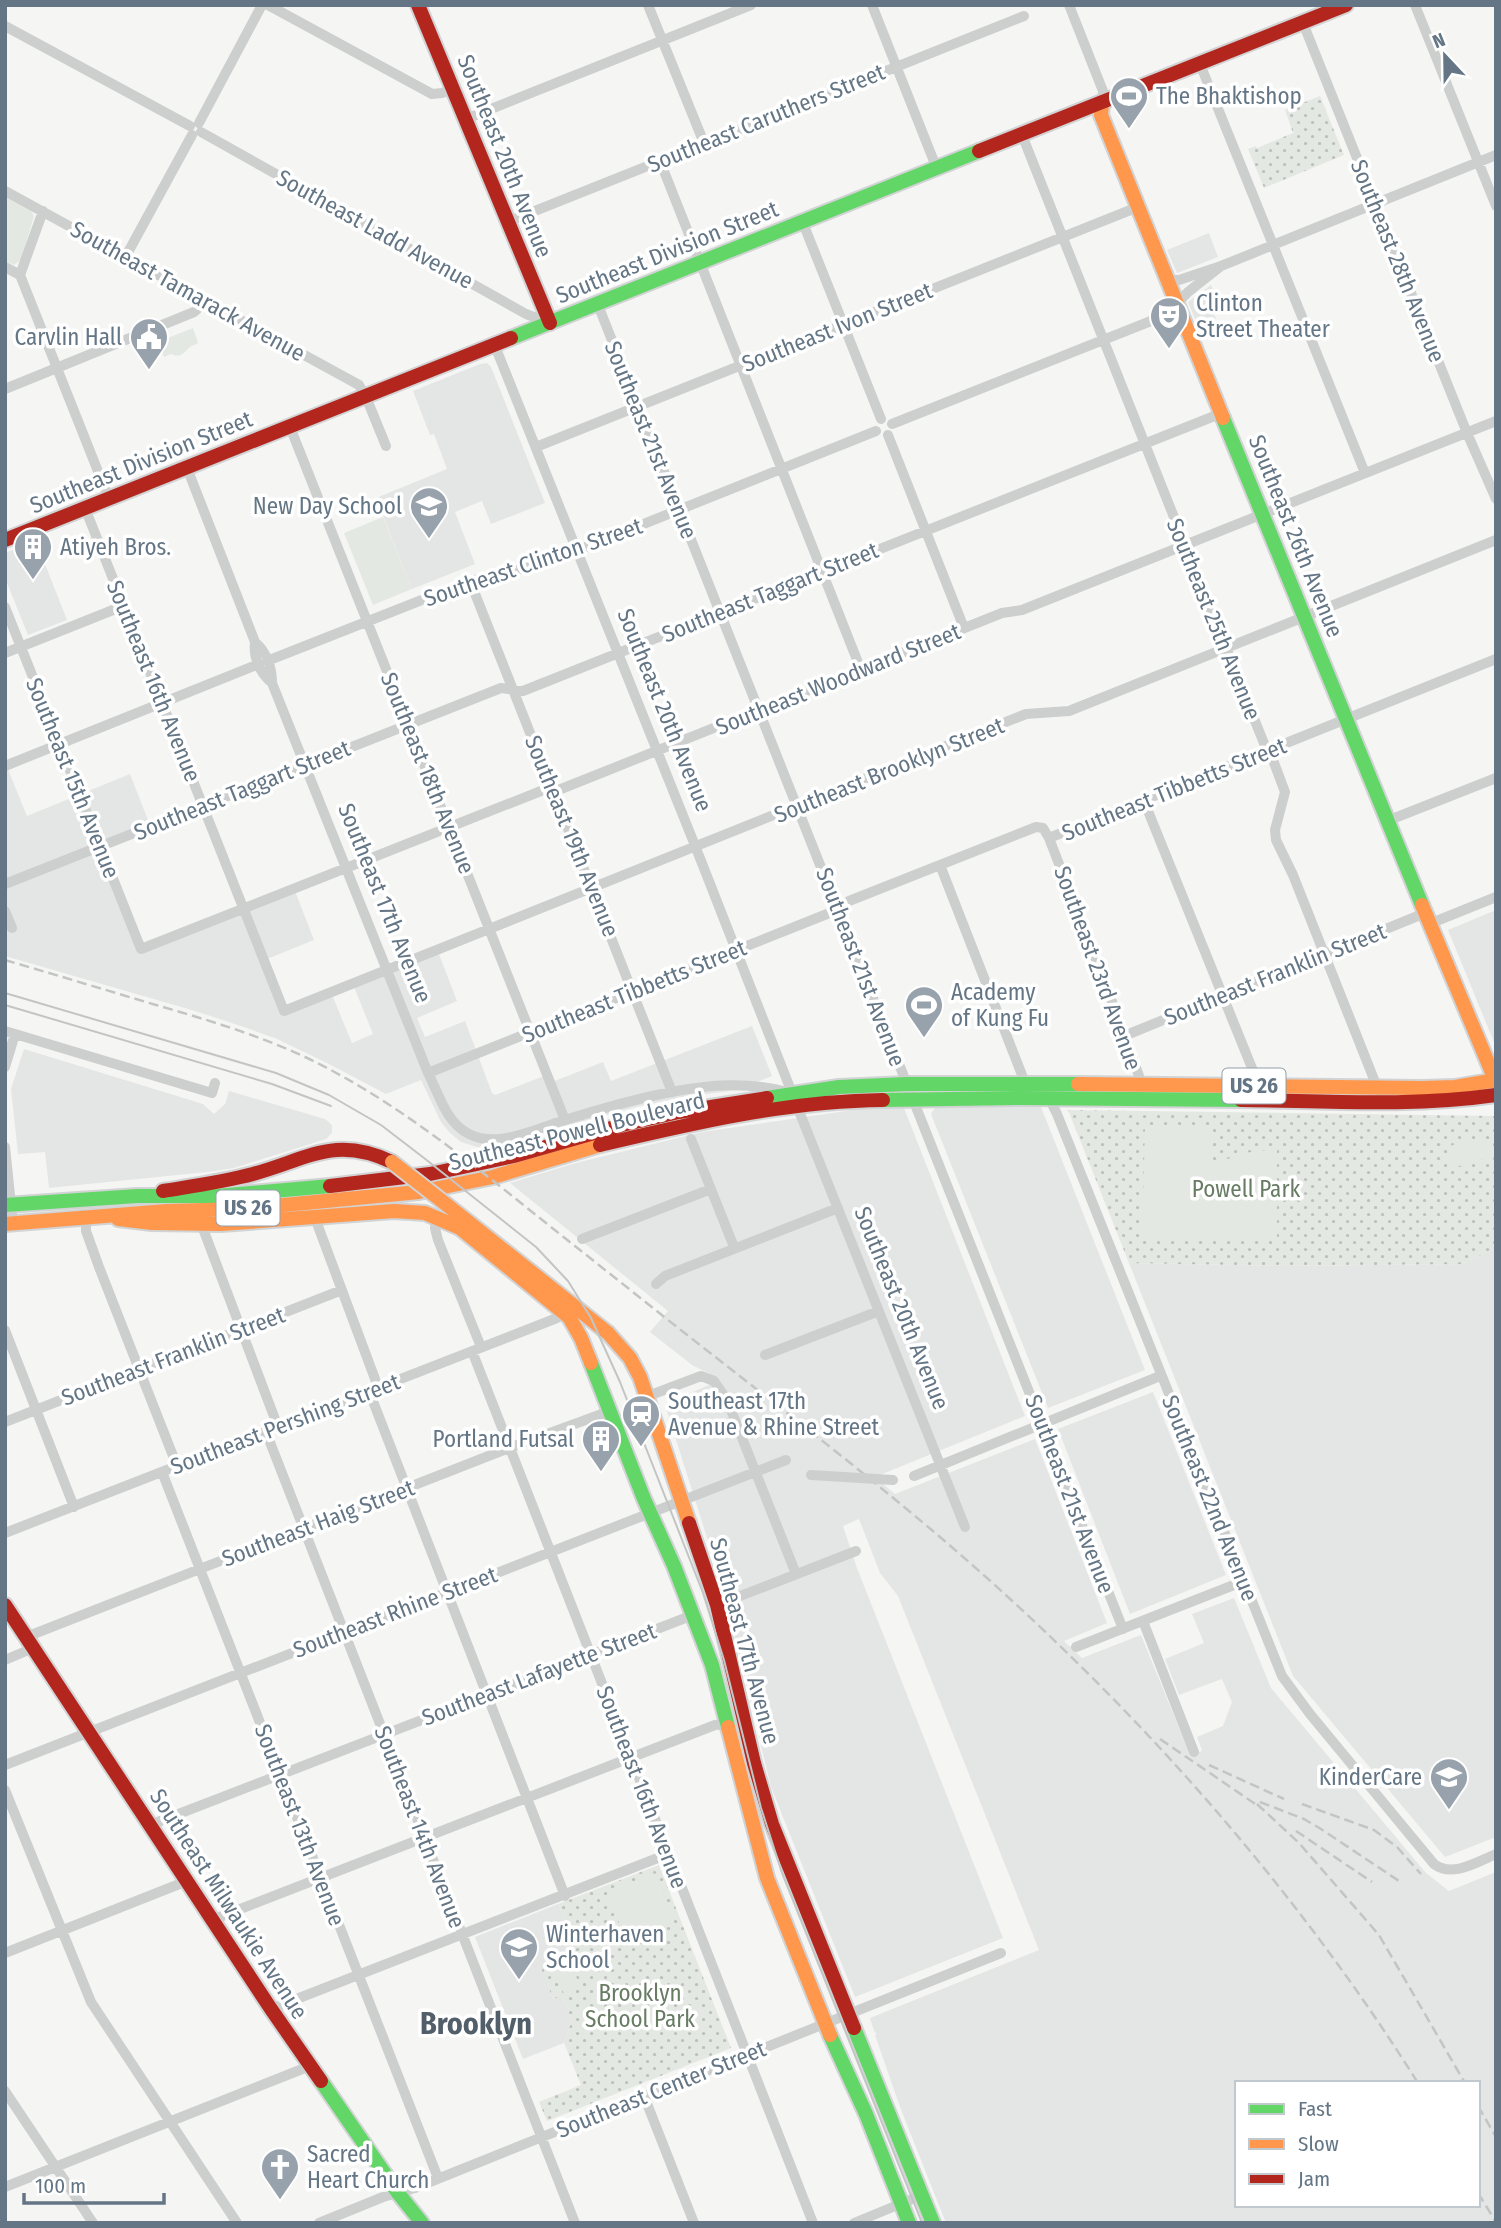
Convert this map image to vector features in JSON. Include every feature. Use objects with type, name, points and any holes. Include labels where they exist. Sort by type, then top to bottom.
[{"type":"main road","name":"Southeast 20th Avenue","points":[[418,5],[550,324]]},
{"type":"main road","name":"Southeast Division Street","points":[[5,540],[1346,5]]},
{"type":"main road","name":"Southeast 26th Avenue","points":[[1102,103],[1101,115],[1495,1081]]},
{"type":"main road","name":"Southeast Powell Boulevard","points":[[1379,1095],[1495,1081]]},
{"type":"main road","name":"Southeast Powell Boulevard","points":[[9,1224],[242,1209],[419,1192],[480,1180],[577,1151],[795,1100],[839,1087],[907,1084],[1022,1091],[1379,1095],[1447,1102],[1496,1095]]},
{"type":"main road","name":"Southeast Powell Boulevard","points":[[8,1204],[137,1196],[216,1196],[418,1176],[514,1156],[622,1125],[679,1112],[795,1100],[912,1098],[1022,1091]]},
{"type":"main road","name":"Southeast 17th Avenue","points":[[137,1196],[236,1179],[330,1149],[360,1149],[391,1162],[447,1205],[608,1333],[630,1358],[648,1396],[717,1605],[754,1763],[772,1824],[933,2223]]},
{"type":"main road","name":"Southeast 17th Avenue","points":[[92,1217],[202,1226],[407,1211],[437,1217],[467,1233],[564,1313],[576,1328],[693,1615],[716,1677],[767,1878],[909,2223]]},
{"type":"main road","name":"Southeast Milwaukie Avenue","points":[[5,1605],[271,2009],[398,2193],[422,2223]]},
{"type":"street","points":[[126,256],[265,5],[432,94],[453,89]]},
{"type":"street","points":[[648,5],[704,143]]},
{"type":"street","points":[[466,119],[751,5]]},
{"type":"street","points":[[872,5],[937,169]]},
{"type":"street","name":"Southeast 26th Avenue","points":[[1069,5],[1103,91],[1102,103]]},
{"type":"street","points":[[1415,5],[1496,206]]},
{"type":"street","name":"Southeast Caruthers Street","points":[[508,222],[1024,16]]},
{"type":"street","name":"Southeast 28th Avenue","points":[[1303,23],[1496,499]]},
{"type":"street","name":"Southeast Ladd Avenue","points":[[5,26],[526,314],[550,324]]},
{"type":"street","points":[[1200,64],[1365,473]]},
{"type":"street","name":"Southeast 25th Avenue","points":[[1022,135],[1285,792],[1275,830],[1276,840],[1293,875],[1379,1095]]},
{"type":"street","points":[[1168,280],[1179,280],[1221,266],[1496,155]]},
{"type":"street","points":[[660,160],[861,670]]},
{"type":"street","name":"Southeast Tamarack Avenue","points":[[5,191],[356,384],[366,397]]},
{"type":"street","name":"Southeast Ivon Street","points":[[536,447],[1138,207]]},
{"type":"street","points":[[43,211],[20,275],[109,499]]},
{"type":"street","points":[[803,223],[881,419]]},
{"type":"street","points":[[892,424],[1155,320],[1169,313],[1202,279],[1221,266]]},
{"type":"street","points":[[5,267],[20,275]]},
{"type":"street","points":[[5,389],[194,312],[205,302]]},
{"type":"street","name":"Southeast 21st Avenue","points":[[598,304],[1123,1629]]},
{"type":"street","points":[[1155,320],[1191,335]]},
{"type":"street","name":"Southeast 20th Avenue","points":[[495,346],[965,1527]]},
{"type":"street","points":[[366,397],[386,446]]},
{"type":"street","name":"Southeast Taggart Street","points":[[5,884],[501,688],[523,691],[1222,413]]},
{"type":"street","points":[[881,419],[892,424]]},
{"type":"street","points":[[881,419],[876,424],[876,431],[882,436],[888,435],[892,424]]},
{"type":"street","name":"Southeast Woodward Street","points":[[141,949],[541,791],[561,789],[1002,613],[1022,610],[1496,421]]},
{"type":"street","name":"Southeast 18th Avenue","points":[[290,427],[565,1120]]},
{"type":"street","name":"Southeast Clinton Street","points":[[5,766],[470,581],[530,567],[576,551],[876,431]]},
{"type":"street","points":[[888,435],[964,628]]},
{"type":"street","name":"Southeast 17th Avenue","points":[[187,468],[255,642],[254,652],[263,662],[264,676],[272,683],[428,1073],[446,1111],[455,1124],[467,1133],[486,1139],[506,1138],[565,1120]]},
{"type":"street","name":"Southeast 16th Avenue","points":[[85,508],[284,1011]]},
{"type":"street","name":"Southeast Brooklyn Street","points":[[284,1011],[1026,714],[1069,711],[1496,540]]},
{"type":"street","name":"Southeast 19th Avenue","points":[[470,581],[672,1092]]},
{"type":"street","points":[[5,653],[124,606]]},
{"type":"street","name":"Southeast 15th Avenue","points":[[5,607],[141,949]]},
{"type":"street","name":"Southeast Tibbetts Street","points":[[428,1073],[1036,827],[1043,828],[1049,838],[1496,659]]},
{"type":"street","points":[[1387,821],[1496,778]]},
{"type":"street","points":[[1143,801],[1254,1075],[1257,1093]]},
{"type":"street","name":"Southeast 23rd Avenue","points":[[1049,838],[1139,1076],[1139,1092]]},
{"type":"street","points":[[940,865],[1022,1075],[1022,1091]]},
{"type":"street","name":"Southeast Franklin Street","points":[[1124,1036],[1324,954],[1496,897]]},
{"type":"street","points":[[5,911],[12,928]]},
{"type":"street","points":[[5,1067],[10,1033],[212,1093],[215,1083]]},
{"type":"street","points":[[565,1120],[672,1092],[720,1085],[750,1084],[795,1100]]},
{"type":"street","name":"Southeast 22nd Avenue","points":[[1053,1091],[1056,1112],[1282,1676],[1431,1860],[1443,1870],[1457,1869],[1496,1854]]},
{"type":"street","points":[[691,1139],[734,1247]]},
{"type":"street","points":[[5,1147],[9,1224]]},
{"type":"street","points":[[582,1239],[711,1189]]},
{"type":"street","points":[[656,1284],[665,1276],[734,1247],[838,1208]]},
{"type":"street","points":[[92,1217],[86,1231],[177,1466]]},
{"type":"street","points":[[315,1217],[342,1290],[406,1489],[565,1896]]},
{"type":"street","name":"Southeast 16th Avenue","points":[[437,1217],[435,1228],[438,1240],[509,1448],[813,2223]]},
{"type":"street","points":[[202,1226],[278,1427]]},
{"type":"street","name":"Southeast Franklin Street","points":[[5,1422],[342,1290]]},
{"type":"street","points":[[765,1355],[879,1311]]},
{"type":"street","name":"Southeast Pershing Street","points":[[5,1533],[564,1313]]},
{"type":"street","points":[[5,1330],[74,1507]]},
{"type":"street","points":[[648,1396],[701,1376],[710,1379],[727,1400],[796,1574]]},
{"type":"street","points":[[914,1476],[1160,1376]]},
{"type":"street","name":"Southeast Haig Street","points":[[5,1660],[29,1643],[201,1569],[610,1410]]},
{"type":"street","name":"Southeast 14th Avenue","points":[[266,1432],[575,2223]]},
{"type":"street","name":"Southeast Rhine Street","points":[[5,1765],[786,1460]]},
{"type":"street","name":"Southeast 13th Avenue","points":[[162,1472],[438,2178]]},
{"type":"street","points":[[811,1475],[893,1480]]},
{"type":"street","points":[[717,1605],[856,1551]]},
{"type":"street","points":[[1076,1647],[1244,1581]]},
{"type":"street","name":"Southeast Lafayette Street","points":[[150,1825],[693,1615]]},
{"type":"street","points":[[1143,1621],[1194,1752]]},
{"type":"street","points":[[212,1920],[630,1756],[715,1725],[727,1724]]},
{"type":"street","points":[[5,1790],[91,2002],[237,2223]]},
{"type":"street","points":[[271,2009],[668,1854]]},
{"type":"street","points":[[5,1953],[187,1881]]},
{"type":"street","name":"Southeast Center Street","points":[[320,2223],[1001,1952]]},
{"type":"street","points":[[5,2187],[310,2066]]},
{"type":"street","points":[[5,2091],[93,2223]]},
{"type":"street","points":[[644,2096],[694,2223]]},
{"type":"street","points":[[854,2223],[922,2195]]},
{"type":"shaded area","points":[[1209,233],[1218,257],[1177,273],[1167,250]]},
{"type":"shaded area","points":[[1211,285],[1220,307],[1213,310],[1216,319],[1198,326],[1188,302]]},
{"type":"shaded area","points":[[487,363],[491,367],[545,503],[491,524],[482,501],[455,512],[475,564],[412,589],[376,498],[447,469],[413,391]]},
{"type":"shaded area","points":[[36,541],[67,620],[28,635],[5,578],[5,553]]},
{"type":"shaded area","points":[[7,767],[27,816],[130,774],[152,830],[104,849],[143,945],[293,886],[314,940],[267,959],[286,1008],[330,990],[352,1043],[373,1034],[352,982],[437,949],[457,1001],[417,1018],[425,1037],[465,1021],[495,1095],[549,1074],[552,1082],[603,1062],[611,1081],[752,1026],[772,1076],[738,1090],[640,1106],[490,1146],[487,1150],[461,1142],[441,1122],[421,1080],[386,1094],[277,1039],[244,1027],[5,956]]},
{"type":"shaded area","points":[[1496,910],[1496,1047],[1448,930]]},
{"type":"shaded area","points":[[24,1049],[203,1104],[214,1114],[225,1104],[229,1091],[325,1119],[332,1125],[332,1133],[326,1139],[234,1168],[49,1188],[45,1152],[18,1154],[11,1089]]},
{"type":"shaded area","points":[[1041,1107],[1145,1370],[1048,1408],[931,1114],[935,1108]]},
{"type":"shaded area","points":[[904,1108],[1025,1416],[875,1477],[895,1494],[1035,1439],[1107,1623],[1064,1641],[1082,1658],[1141,1635],[1188,1750],[1200,1752],[1202,1750],[1197,1737],[1223,1726],[1232,1702],[1222,1679],[1179,1695],[1165,1659],[1204,1643],[1192,1614],[1234,1598],[1271,1688],[1426,1873],[1449,1891],[1496,1872],[1496,2223],[946,2223],[900,2107],[870,2018],[1039,1950],[898,1596],[880,1573],[859,1519],[843,1526],[857,1568],[1003,1938],[855,1997],[771,1787],[722,1585],[666,1408],[669,1402],[716,1382],[710,1374],[692,1365],[650,1332],[668,1311],[510,1183],[576,1163],[702,1132],[860,1109]]},
{"type":"shaded area","points":[[1496,1248],[1496,1837],[1445,1857],[1293,1676],[1129,1263],[1284,1266],[1462,1264]]},
{"type":"shaded area","points":[[1153,1392],[1226,1575],[1130,1614],[1058,1429]]},
{"type":"shaded area","name":"Winterhaven School","points":[[558,1904],[576,1951],[541,1965],[553,1999],[562,1996],[572,2020],[564,2043],[523,2059],[475,1937]]},
{"type":"green space","points":[[1320,96],[1344,155],[1264,188],[1248,149],[1293,133],[1285,110]]},
{"type":"green space","points":[[5,197],[32,212],[34,216],[21,260],[14,265],[5,261]]},
{"type":"green space","points":[[193,328],[198,343],[182,354],[164,357],[160,348],[157,348],[155,343]]},
{"type":"green space","points":[[383,517],[412,589],[373,605],[344,533]]},
{"type":"green space","name":"Powell Park","points":[[1068,1110],[1496,1116],[1496,1248],[1462,1264],[1284,1266],[1129,1263]]},
{"type":"green space","points":[[1145,1127],[1213,1129],[1212,1168],[1243,1154],[1277,1150],[1277,1241],[1142,1239]]},
{"type":"green space","points":[[1485,1136],[1491,1157],[1452,1168],[1446,1147]]},
{"type":"green space","name":"Brooklyn School Park","points":[[659,1865],[731,2048],[547,2121],[539,2102],[581,2085],[564,2043],[572,2020],[562,1996],[553,1999],[540,1965],[576,1951],[558,1904]]},
{"type":"green space","points":[[655,1873],[674,1921],[626,1940],[607,1892]]},
{"type":"green space","points":[[569,1960],[581,1988],[564,1994],[552,1967]]},
{"type":"tram line","points":[[5,993],[276,1073],[329,1095],[381,1125],[424,1158],[536,1247],[568,1281],[591,1318],[620,1382],[703,1593],[724,1660],[761,1808],[782,1873],[922,2223]]},
{"type":"tram line","points":[[5,1005],[272,1084],[331,1106]]},
{"type":"railway","points":[[5,960],[244,1032],[287,1049],[353,1083],[400,1112],[467,1161],[827,1445],[987,1578],[1048,1634],[1165,1753],[1220,1815],[1324,1946],[1417,2081]]},
{"type":"railway","points":[[1160,1739],[1264,1810]]},
{"type":"railway","points":[[1209,1765],[1284,1799]]},
{"type":"railway","points":[[1260,1802],[1304,1819],[1399,1881]]},
{"type":"railway","points":[[1257,1804],[1299,1843],[1379,1935],[1464,2081]]},
{"type":"railway","points":[[1302,1804],[1374,1830],[1397,1847],[1421,1874]]},
{"type":"railway","points":[[1296,1831],[1372,1882]]},
{"type":"railway","points":[[1480,2109],[1496,2137]]},
{"type":"railway","points":[[1480,2196],[1496,2222]]},
{"type":"traffic: fast","points":[[511,338],[979,151]]},
{"type":"traffic: fast","points":[[1223,418],[1422,905]]},
{"type":"traffic: fast","points":[[767,1098],[839,1087],[907,1084],[1078,1084]]},
{"type":"traffic: fast","points":[[883,1100],[1241,1100]]},
{"type":"traffic: fast","points":[[5,1205],[137,1196],[216,1196],[330,1186]]},
{"type":"traffic: fast","points":[[591,1363],[712,1665],[728,1727]]},
{"type":"traffic: fast","points":[[854,2028],[933,2223]]},
{"type":"traffic: fast","points":[[830,2035],[866,2114],[909,2223]]},
{"type":"traffic: fast","points":[[321,2081],[398,2193],[422,2223]]},
{"type":"traffic: slow","points":[[1102,103],[1101,115],[1223,418]]},
{"type":"traffic: slow","points":[[1422,905],[1496,1082]]},
{"type":"traffic: slow","points":[[1078,1084],[1422,1088],[1455,1087],[1496,1080]]},
{"type":"traffic: slow","points":[[5,1224],[167,1211],[242,1209],[419,1192],[493,1177],[600,1145]]},
{"type":"traffic: slow","points":[[392,1162],[447,1205]]},
{"type":"traffic: slow","points":[[447,1205],[608,1333],[630,1358],[640,1377],[689,1523]]},
{"type":"traffic: slow","points":[[118,1219],[152,1223],[221,1224],[394,1211],[425,1213],[460,1228],[569,1317],[591,1363]]},
{"type":"traffic: slow","points":[[728,1727],[767,1878],[830,2035]]},
{"type":"traffic: jam","points":[[418,5],[550,323]]},
{"type":"traffic: jam","points":[[979,151],[1346,5]]},
{"type":"traffic: jam","points":[[5,540],[511,338]]},
{"type":"traffic: jam","points":[[1241,1100],[1401,1102],[1496,1095]]},
{"type":"traffic: jam","points":[[330,1186],[430,1174],[514,1156],[622,1125],[679,1112],[767,1098]]},
{"type":"traffic: jam","points":[[600,1145],[705,1121],[776,1109],[883,1100]]},
{"type":"traffic: jam","points":[[163,1191],[242,1177],[306,1156],[337,1150],[354,1150],[392,1162]]},
{"type":"traffic: jam","points":[[689,1523],[717,1605],[754,1763],[772,1824],[854,2028]]},
{"type":"traffic: jam","points":[[5,1605],[321,2081]]},
{"type":"place","name":"The Bhaktishop","points":[[1129,130]]},
{"type":"place","name":"Clinton Street Theater","points":[[1169,350]]},
{"type":"place","name":"Carvlin Hall","points":[[149,371]]},
{"type":"place","name":"New Day School","points":[[429,540]]},
{"type":"place","name":"Atiyeh Bros.","points":[[33,581]]},
{"type":"place","name":"Academy of Kung Fu","points":[[924,1039]]},
{"type":"place","name":"Southeast 17th Avenue & Rhine Street","points":[[641,1448]]},
{"type":"place","name":"Portland Futsal","points":[[601,1473]]},
{"type":"place","name":"KinderCare","points":[[1449,1811]]},
{"type":"place","name":"Winterhaven School","points":[[519,1981]]},
{"type":"place","name":"Sacred Heart Church","points":[[280,2201]]},
{"type":"district","name":"Brooklyn","points":[[476,2024]]}]
